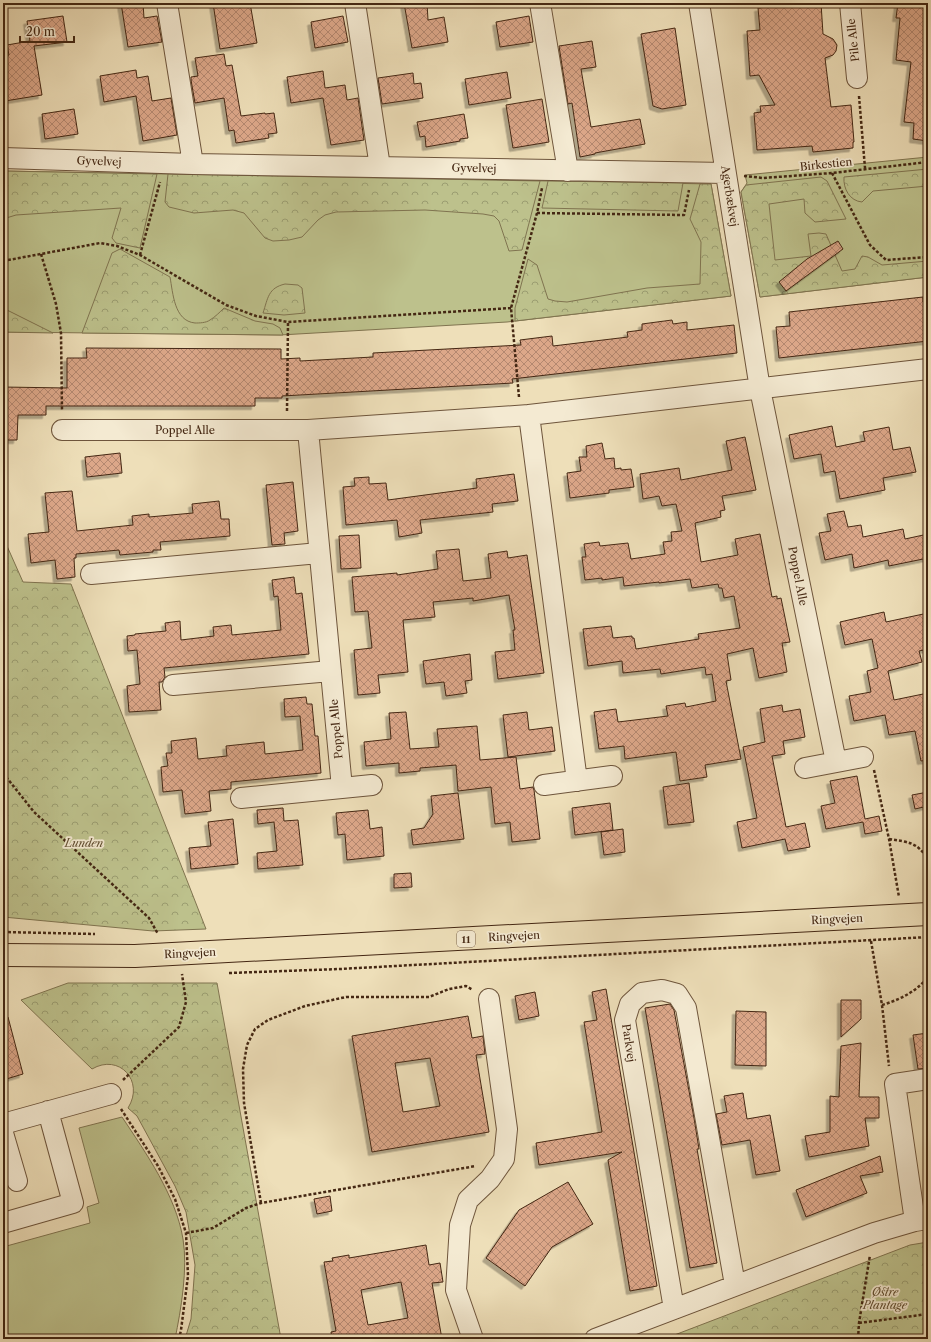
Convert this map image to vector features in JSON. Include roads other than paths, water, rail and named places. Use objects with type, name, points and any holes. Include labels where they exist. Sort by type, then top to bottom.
[{"type":"main road","name":"Ringvejen","points":[[3,955],[135,956],[928,914]]},
{"type":"street","points":[[167,3],[193,164]]},
{"type":"street","points":[[355,3],[380,167]]},
{"type":"street","points":[[540,3],[568,170]]},
{"type":"street","name":"Agerbækvej","points":[[699,3],[760,389]]},
{"type":"street","name":"Pile Alle","points":[[850,3],[857,78]]},
{"type":"street","name":"Gyvelvej","points":[[4,154],[193,164],[726,173]]},
{"type":"street","name":"Poppel Alle","points":[[62,430],[308,430],[529,415],[928,369]]},
{"type":"street","name":"Poppel Alle","points":[[760,389],[836,762]]},
{"type":"street","points":[[529,415],[577,781]]},
{"type":"street","name":"Poppel Alle","points":[[308,430],[342,788]]},
{"type":"street","points":[[91,574],[319,553]]},
{"type":"street","points":[[174,686],[331,671]]},
{"type":"street","points":[[805,768],[863,756]]},
{"type":"street","points":[[544,785],[612,776]]},
{"type":"street","points":[[241,798],[372,785]]},
{"type":"street","name":"Parkvej","points":[[674,1309],[625,1020],[630,1004],[642,993],[662,990],[677,994],[686,1008],[735,1285]]},
{"type":"street","points":[[473,1339],[456,1290],[460,1225],[468,1200],[490,1179],[504,1159],[507,1129],[488,999]]},
{"type":"street","points":[[595,1339],[874,1233],[922,1220],[895,1084],[928,1079]]},
{"type":"street","points":[[3,1124],[111,1094]]},
{"type":"street","points":[[3,1223],[73,1203],[48,1111]]},
{"type":"street","points":[[3,1133],[17,1181]]},
{"type":"park label","name":"Lunden","points":[[84,843]]},
{"type":"park label","name":"Østre Plantage","points":[[885,1298]]}]
